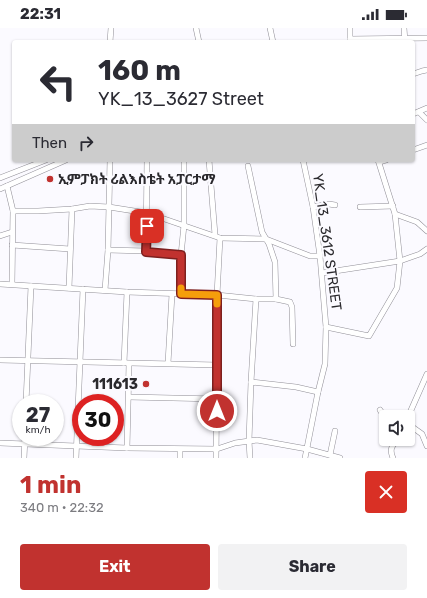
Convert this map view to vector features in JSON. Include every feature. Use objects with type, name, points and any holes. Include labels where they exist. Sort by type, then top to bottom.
[{"type":"street","points":[[110,40],[111,28]]},
{"type":"street","points":[[196,28],[199,40]]},
{"type":"street","points":[[270,28],[273,40]]},
{"type":"street","points":[[350,28],[350,40]]},
{"type":"street","points":[[404,28],[405,40],[427,38]]},
{"type":"street","points":[[415,73],[427,70]]},
{"type":"street","points":[[415,113],[427,108]]},
{"type":"street","points":[[419,112],[427,120]]},
{"type":"street","points":[[415,149],[427,144]]},
{"type":"street","points":[[0,178],[41,162]]},
{"type":"street","points":[[0,189],[61,162]]},
{"type":"street","points":[[105,290],[108,250],[110,162]]},
{"type":"street","points":[[146,252],[147,162]]},
{"type":"street","points":[[181,294],[181,255],[184,225],[184,162]]},
{"type":"street","points":[[209,162],[217,237],[216,458]]},
{"type":"street","name":"YK_13_3612 STREET","points":[[303,162],[320,256],[326,327],[325,364],[305,458]]},
{"type":"street","points":[[326,327],[366,336],[372,334],[397,288],[400,261],[395,214],[378,162]]},
{"type":"street","points":[[248,166],[262,232],[272,251],[275,262],[276,299]]},
{"type":"street","points":[[7,186],[13,211],[12,284]]},
{"type":"street","points":[[312,207],[329,204],[335,205]]},
{"type":"street","points":[[13,211],[72,209],[90,206],[109,207],[147,213],[217,237],[266,239],[310,256],[320,256]]},
{"type":"street","points":[[360,207],[393,206]]},
{"type":"street","points":[[69,288],[72,209]]},
{"type":"street","points":[[395,214],[417,222],[427,231]]},
{"type":"street","points":[[0,236],[12,232]]},
{"type":"street","points":[[12,245],[70,249]]},
{"type":"street","points":[[322,273],[400,261],[420,254],[427,249]]},
{"type":"street","points":[[108,250],[181,255]]},
{"type":"street","points":[[0,284],[276,299],[290,302],[292,307],[293,344]]},
{"type":"street","points":[[26,394],[31,286]]},
{"type":"street","points":[[79,394],[83,289]]},
{"type":"street","points":[[127,292],[127,363],[129,397],[127,448]]},
{"type":"street","points":[[168,363],[172,294]]},
{"type":"street","points":[[250,458],[249,441],[251,382],[256,299]]},
{"type":"street","points":[[0,360],[216,365]]},
{"type":"street","points":[[411,410],[427,374]]},
{"type":"street","points":[[251,382],[296,387],[318,392]]},
{"type":"street","points":[[129,397],[217,399]]},
{"type":"street","points":[[415,429],[422,434],[427,446]]},
{"type":"street","points":[[330,455],[335,431]]},
{"type":"street","points":[[76,458],[77,446],[180,450],[217,449],[249,441],[261,441],[307,448],[340,458]]},
{"type":"street","points":[[0,443],[12,444]]},
{"type":"street","points":[[24,446],[24,458]]},
{"type":"street","points":[[392,446],[390,449],[393,458]]},
{"type":"street","points":[[180,450],[180,458]]},
{"type":"slow traffic","points":[[181,288],[181,294],[217,295],[217,304]]},
{"type":"place","name":"ኢምፓክት ሪልእስቴት አፓርታማ","points":[[50,179]]},
{"type":"place","name":"111613","points":[[146,384]]},
{"type":"route","points":[[147,226],[146,252],[181,255],[181,294],[217,295],[217,411]]}]
